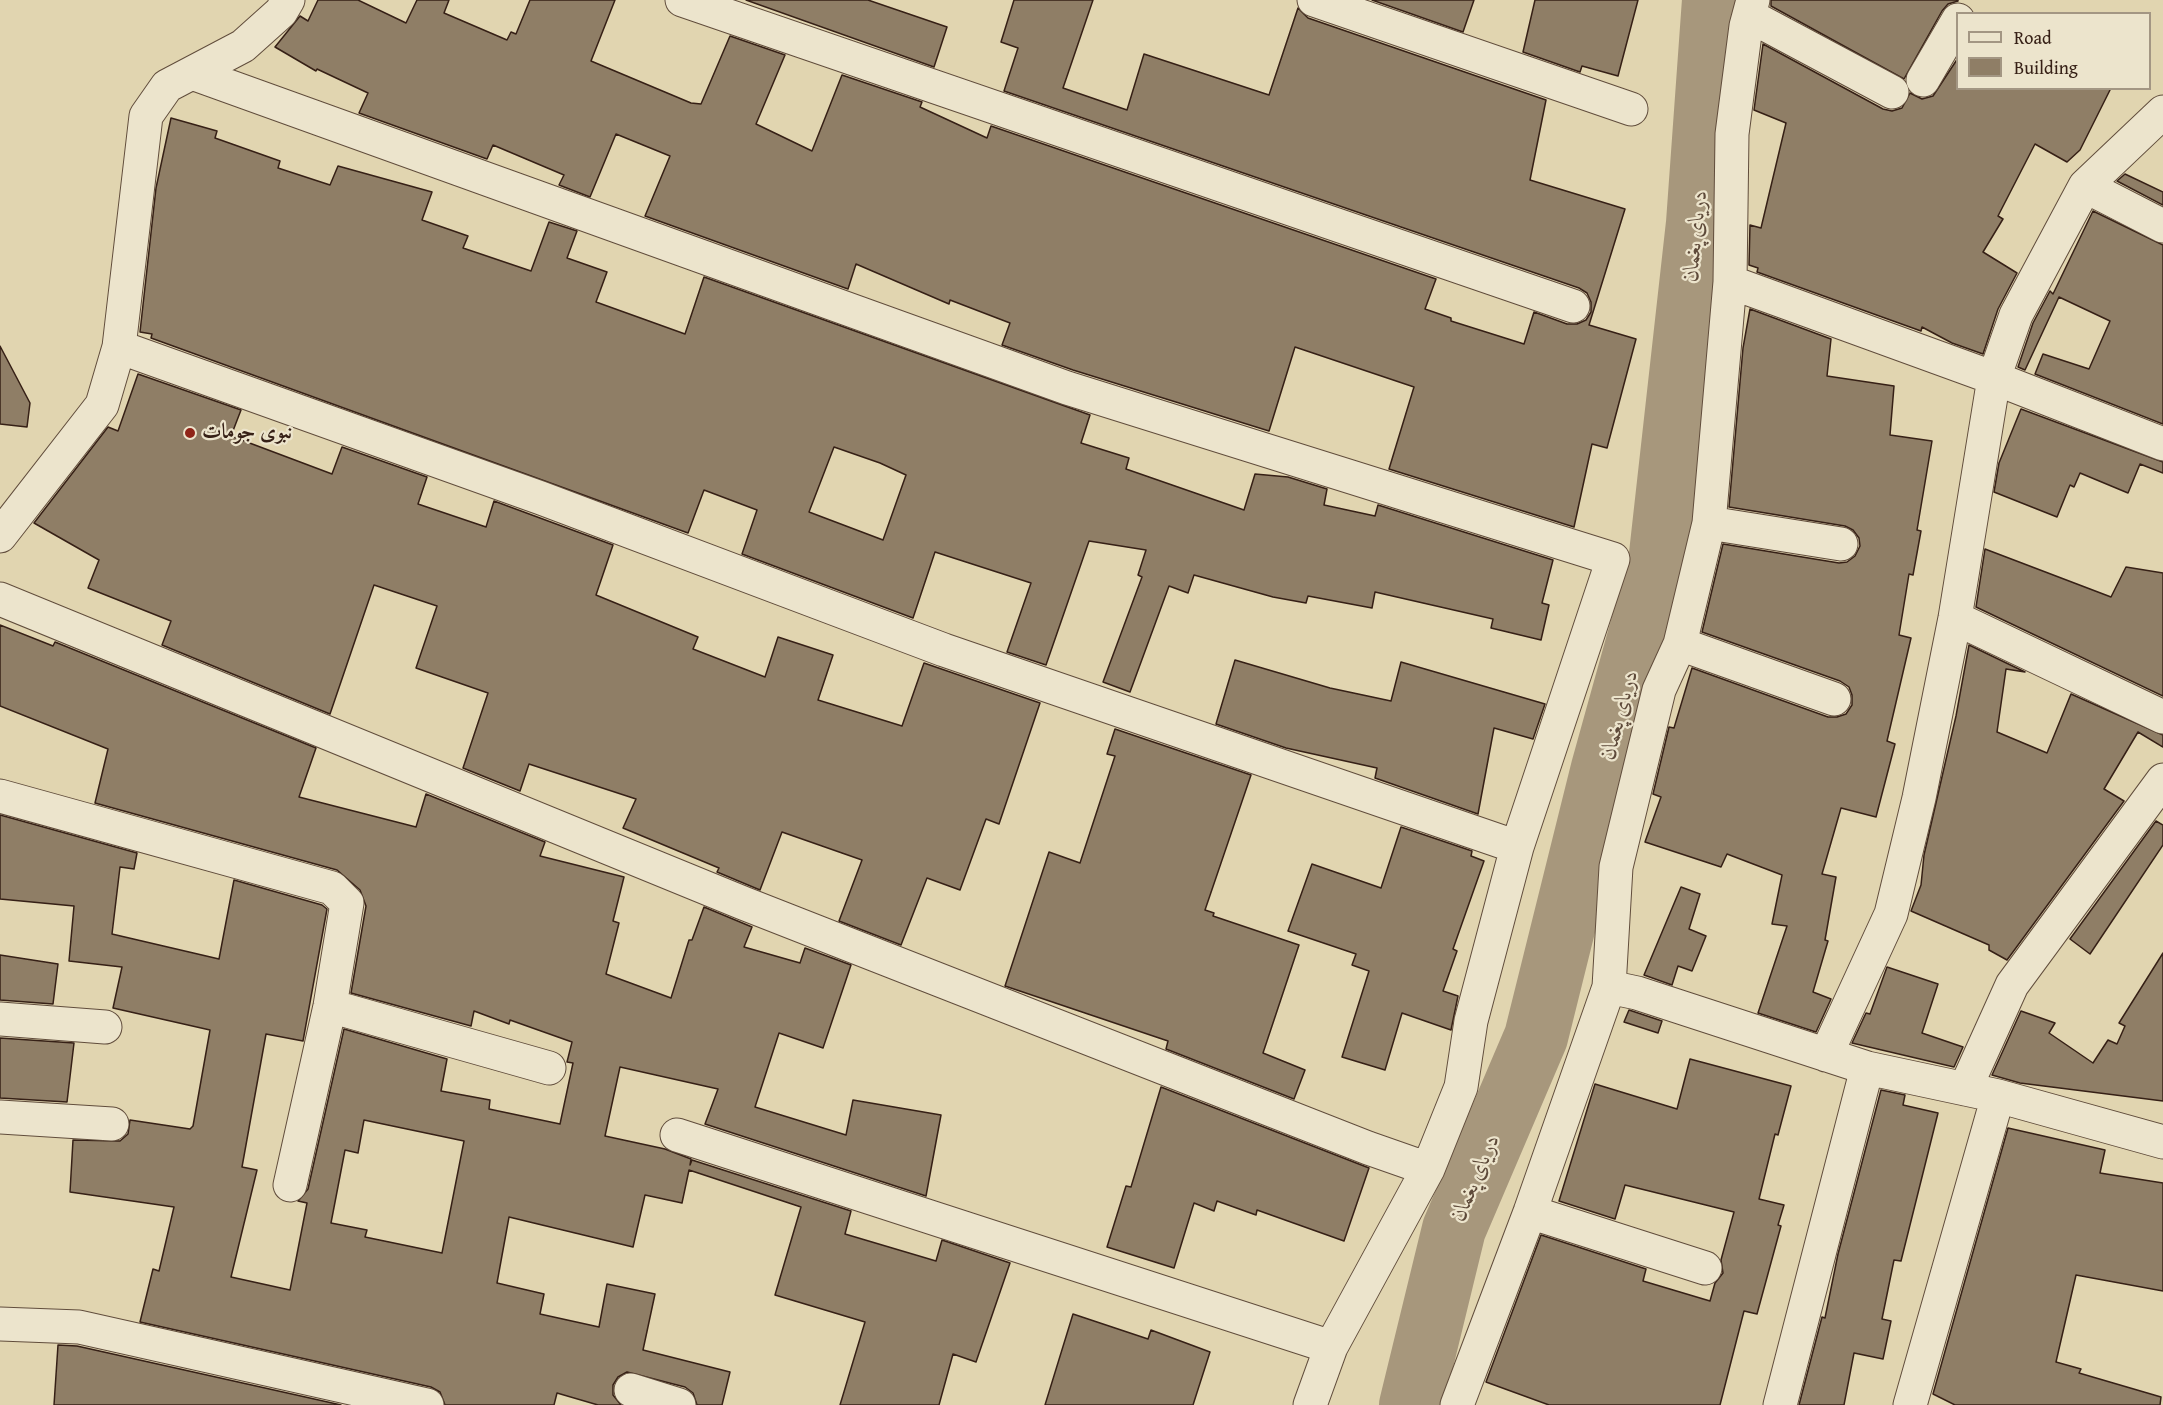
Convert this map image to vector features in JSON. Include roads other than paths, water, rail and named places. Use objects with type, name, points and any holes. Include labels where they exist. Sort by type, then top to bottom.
[{"type":"street","points":[[0,536],[102,405],[119,347],[146,116],[168,86],[243,46],[281,12],[288,0]]},
{"type":"street","points":[[682,0],[1573,306]]},
{"type":"street","points":[[1314,0],[1631,109]]},
{"type":"street","points":[[1468,1402],[1530,1212],[1609,987],[1616,867],[1659,690],[1680,644],[1709,523],[1730,282],[1732,134],[1749,13],[1761,22],[1892,92]]},
{"type":"street","points":[[1923,80],[1956,23]]},
{"type":"street","points":[[192,73],[1067,388],[1613,559],[1517,847],[1471,1021],[1461,1087],[1428,1169],[1331,1347],[1311,1405]]},
{"type":"street","points":[[1826,1055],[1891,914],[1919,798],[1955,618],[1994,378],[2016,315],[2085,186],[2163,112]]},
{"type":"street","points":[[2085,186],[2163,226]]},
{"type":"street","points":[[1730,282],[1994,378],[2163,444]]},
{"type":"street","points":[[119,347],[541,498],[944,650],[1517,847]]},
{"type":"street","points":[[1709,523],[1841,544]]},
{"type":"street","points":[[0,599],[743,903],[1368,1148],[1428,1169]]},
{"type":"street","points":[[1955,618],[2163,717]]},
{"type":"street","points":[[1680,644],[1834,699]]},
{"type":"street","points":[[1965,1089],[2012,985],[2163,780]]},
{"type":"street","points":[[0,796],[332,888],[346,903],[330,1006],[290,1185]]},
{"type":"street","points":[[1609,987],[1637,993],[1867,1068],[1998,1096],[2163,1142]]},
{"type":"street","points":[[330,1006],[549,1068]]},
{"type":"street","points":[[0,1019],[105,1027]]},
{"type":"street","points":[[1780,1405],[1867,1068]]},
{"type":"street","points":[[1910,1405],[1998,1096]]},
{"type":"street","points":[[0,1117],[112,1124]]},
{"type":"street","points":[[677,1135],[1331,1347]]},
{"type":"street","points":[[1530,1212],[1705,1268]]},
{"type":"street","points":[[0,1324],[79,1327],[427,1405]]},
{"type":"street","points":[[631,1390],[679,1405]]},
{"type":"waterway","name":"دریای پغمان","points":[[1411,1405],[1454,1229],[1536,1037],[1603,768],[1660,563],[1698,223],[1714,0]]},
{"type":"place","name":"نبوی جومات","points":[[190,433]]}]
